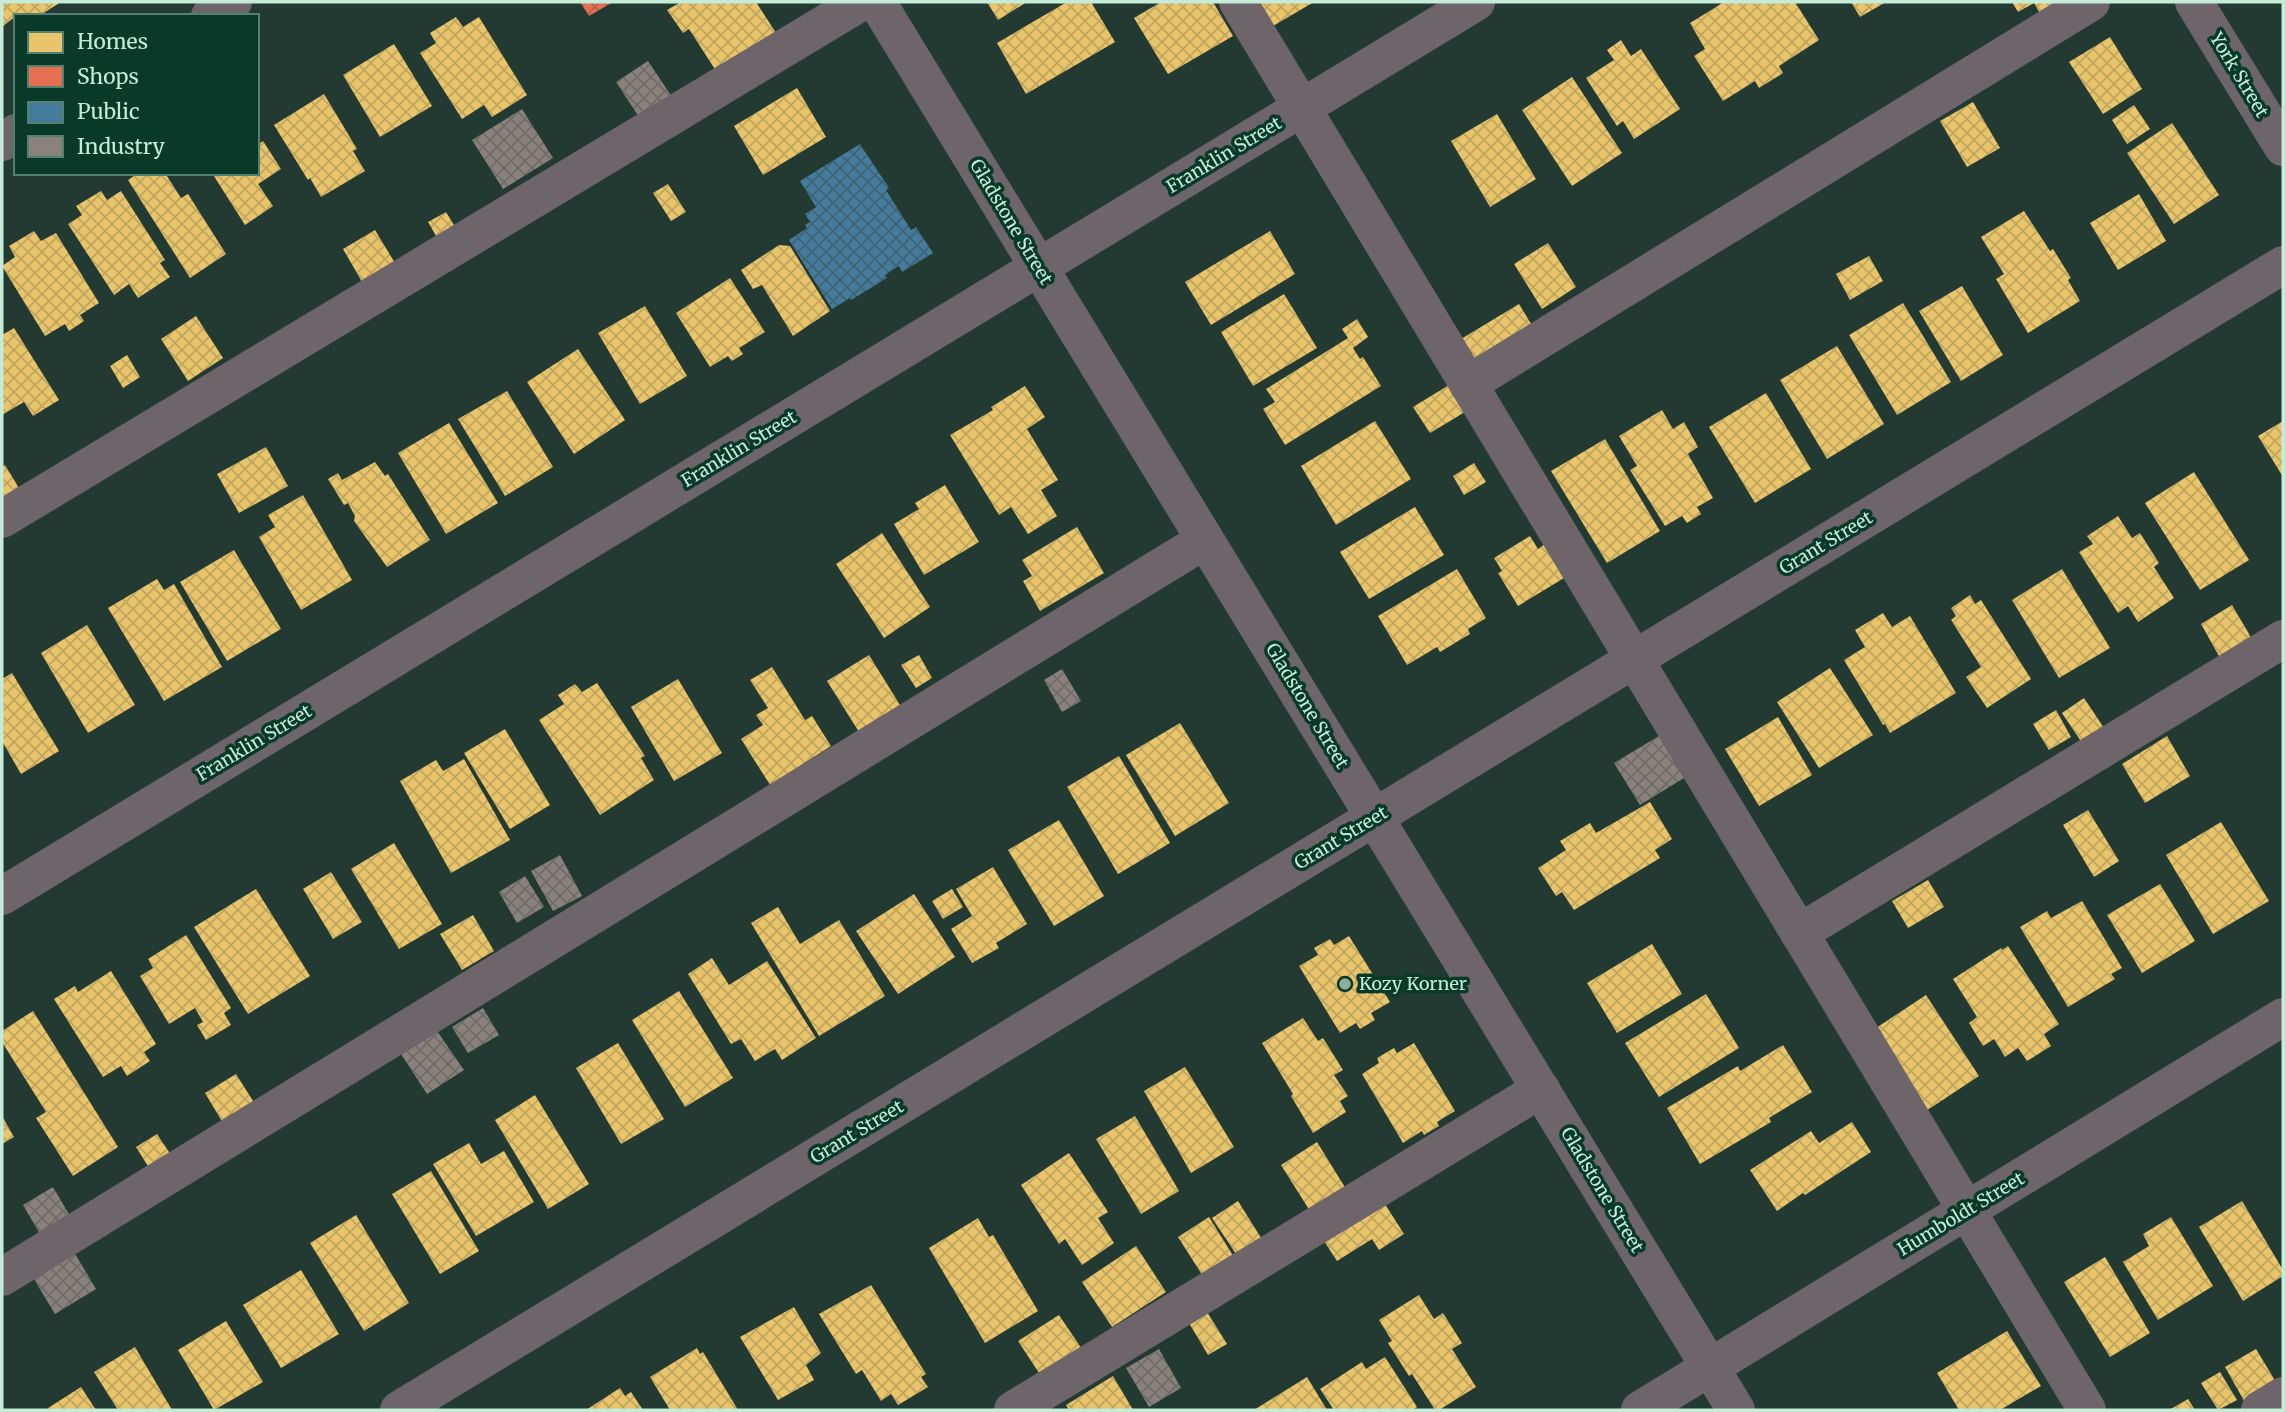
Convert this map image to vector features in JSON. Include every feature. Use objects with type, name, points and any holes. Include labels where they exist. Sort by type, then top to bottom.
[{"type":"street","points":[[213,14],[233,2]]},
{"type":"street","points":[[2,519],[862,2]]},
{"type":"street","name":"Gladstone Street","points":[[877,2],[1736,1410]]},
{"type":"street","points":[[1238,2],[2087,1410]]},
{"type":"street","name":"Franklin Street","points":[[2,896],[1476,2]]},
{"type":"street","points":[[1468,384],[2091,2]]},
{"type":"street","name":"York Street","points":[[2194,2],[2283,148]]},
{"type":"street","name":"Grant Street","points":[[399,1410],[2283,265]]},
{"type":"street","points":[[2,1277],[1205,540]]},
{"type":"street","points":[[1799,933],[2283,639]]},
{"type":"street","name":"Humboldt Street","points":[[1640,1410],[2283,1017]]},
{"type":"street","points":[[1013,1410],[1541,1089]]},
{"type":"street","points":[[2260,1410],[2283,1396]]},
{"type":"building: Homes","points":[[2,2],[61,2],[42,14],[14,14],[14,18],[2,27]]},
{"type":"building: Homes","points":[[681,2],[756,2],[778,36],[718,74],[689,29],[683,33],[667,10]]},
{"type":"building: Homes","points":[[987,2],[1027,2],[998,20]]},
{"type":"building: Homes","points":[[1067,2],[1091,2],[1115,42],[1026,94],[997,43]]},
{"type":"building: Homes","points":[[1161,2],[1213,2],[1233,36],[1168,74],[1134,18]]},
{"type":"building: Homes","points":[[1259,2],[1314,2],[1273,26]]},
{"type":"building: Homes","points":[[1724,2],[1795,2],[1819,40],[1779,66],[1783,73],[1759,88],[1755,81],[1723,101],[1694,56],[1705,49],[1690,23]]},
{"type":"building: Homes","points":[[1851,2],[1886,2],[1860,17]]},
{"type":"building: Homes","points":[[2012,2],[2084,2],[2046,24],[2034,3],[2018,12]]},
{"type":"building: Homes","points":[[456,17],[463,27],[479,17],[527,95],[492,117],[484,105],[462,119],[420,53],[436,43],[430,33]]},
{"type":"building: Homes","points":[[2110,37],[2142,89],[2103,114],[2069,62]]},
{"type":"building: Homes","points":[[1621,40],[1631,56],[1641,49],[1680,109],[1634,139],[1623,121],[1617,126],[1586,78],[1614,60],[1607,50]]},
{"type":"building: Homes","points":[[394,44],[432,106],[380,137],[343,75]]},
{"type":"building: Homes","points":[[1572,77],[1622,153],[1572,186],[1522,110]]},
{"type":"building: Homes","points":[[797,88],[826,137],[763,175],[734,126]]},
{"type":"building: Homes","points":[[324,94],[357,149],[353,151],[365,171],[321,197],[274,125]]},
{"type":"building: Homes","points":[[1973,102],[2000,148],[1967,167],[1940,121]]},
{"type":"building: Homes","points":[[2134,105],[2150,129],[2127,144],[2112,120]]},
{"type":"building: Homes","points":[[1497,114],[1536,179],[1490,207],[1451,141]]},
{"type":"building: Homes","points":[[2172,123],[2219,195],[2174,224],[2127,153]]},
{"type":"building: Homes","points":[[263,141],[281,169],[258,184],[273,206],[245,225],[213,175],[259,175],[259,144]]},
{"type":"building: Homes","points":[[135,175],[166,175],[181,198],[188,194],[226,254],[190,278],[128,180]]},
{"type":"building: Homes","points":[[668,184],[686,212],[671,221],[653,193]]},
{"type":"building: Homes","points":[[101,191],[107,200],[121,191],[165,260],[160,263],[170,277],[138,298],[129,284],[114,295],[68,224],[82,215],[76,206]]},
{"type":"building: Homes","points":[[2139,194],[2166,241],[2118,270],[2090,223]]},
{"type":"building: Homes","points":[[2024,211],[2050,251],[2053,249],[2071,278],[2068,280],[2080,301],[2028,333],[1996,279],[2004,274],[1981,237]]},
{"type":"building: Homes","points":[[446,212],[460,235],[442,246],[428,222]]},
{"type":"building: Homes","points":[[375,230],[398,268],[365,287],[343,249]]},
{"type":"building: Homes","points":[[34,231],[41,241],[56,233],[99,303],[80,315],[84,321],[69,331],[65,324],[45,336],[2,266],[15,257],[9,246]]},
{"type":"building: Homes","points":[[1270,231],[1295,274],[1211,325],[1185,282]]},
{"type":"building: Homes","points":[[1548,243],[1576,287],[1542,309],[1514,264]]},
{"type":"building: Homes","points":[[779,245],[790,246],[830,311],[793,336],[762,285],[753,289],[741,270]]},
{"type":"building: Homes","points":[[1869,256],[1883,281],[1850,300],[1836,274]]},
{"type":"building: Homes","points":[[730,278],[765,332],[739,348],[743,354],[732,361],[728,356],[710,367],[676,313]]},
{"type":"building: Homes","points":[[1962,286],[2003,355],[1961,381],[1919,311]]},
{"type":"building: Homes","points":[[1284,294],[1317,348],[1253,386],[1221,332]]},
{"type":"building: Homes","points":[[1903,303],[1951,382],[1897,415],[1849,335]]},
{"type":"building: Homes","points":[[1519,304],[1536,332],[1472,370],[1456,342]]},
{"type":"building: Homes","points":[[645,306],[687,376],[640,404],[598,333]]},
{"type":"building: Homes","points":[[196,316],[223,358],[188,381],[161,339]]},
{"type":"building: Homes","points":[[1357,319],[1368,337],[1353,348],[1360,359],[1363,357],[1381,386],[1285,445],[1263,409],[1275,402],[1266,389],[1348,338],[1342,329]]},
{"type":"building: Homes","points":[[14,328],[59,400],[33,416],[24,402],[2,415],[2,335]]},
{"type":"building: Homes","points":[[1837,346],[1884,424],[1827,459],[1780,380]]},
{"type":"building: Homes","points":[[578,349],[625,420],[574,454],[527,382]]},
{"type":"building: Homes","points":[[127,355],[140,377],[123,388],[110,366]]},
{"type":"building: Homes","points":[[1449,385],[1465,412],[1430,433],[1413,407]]},
{"type":"building: Homes","points":[[1025,386],[1045,417],[1027,429],[1058,480],[1041,490],[1057,516],[1028,534],[1011,507],[999,515],[950,435],[993,410],[991,407]]},
{"type":"building: Homes","points":[[507,391],[553,467],[505,496],[458,419]]},
{"type":"building: Homes","points":[[1766,393],[1811,469],[1755,503],[1709,427]]},
{"type":"building: Homes","points":[[1662,410],[1673,429],[1684,422],[1698,447],[1688,454],[1713,498],[1697,507],[1701,514],[1687,523],[1682,516],[1665,526],[1630,470],[1637,466],[1619,436]]},
{"type":"building: Homes","points":[[1375,421],[1411,479],[1336,525],[1301,466]]},
{"type":"building: Homes","points":[[2283,421],[2283,477],[2258,436]]},
{"type":"building: Homes","points":[[449,423],[498,503],[446,534],[398,453]]},
{"type":"building: Homes","points":[[1605,439],[1660,531],[1607,563],[1551,471]]},
{"type":"building: Homes","points":[[266,447],[288,486],[239,513],[217,474]]},
{"type":"building: Homes","points":[[375,462],[385,476],[388,474],[430,540],[387,567],[354,521],[355,516],[348,503],[344,505],[328,479],[338,473],[342,480]]},
{"type":"building: Homes","points":[[1474,463],[1486,482],[1464,495],[1453,476]]},
{"type":"building: Homes","points":[[5,465],[25,498],[2,512],[2,467]]},
{"type":"building: Homes","points":[[2194,472],[2249,560],[2200,590],[2145,503]]},
{"type":"building: Homes","points":[[945,485],[979,542],[924,575],[894,524],[919,509],[915,503]]},
{"type":"building: Homes","points":[[303,495],[352,580],[301,610],[259,537],[275,527],[268,515]]},
{"type":"building: Homes","points":[[1415,507],[1444,555],[1369,599],[1340,552]]},
{"type":"building: Homes","points":[[2118,516],[2132,538],[2140,533],[2159,563],[2154,567],[2174,598],[2138,622],[2128,606],[2118,613],[2079,552],[2093,544],[2087,536]]},
{"type":"building: Homes","points":[[1077,527],[1104,573],[1040,611],[1023,581],[1032,576],[1022,560]]},
{"type":"building: Homes","points":[[882,533],[930,607],[884,638],[836,564]]},
{"type":"building: Homes","points":[[1530,536],[1538,549],[1548,542],[1569,575],[1518,606],[1498,573],[1502,571],[1494,558]]},
{"type":"building: Homes","points":[[234,550],[281,629],[227,661],[180,582]]},
{"type":"building: Homes","points":[[1457,569],[1486,618],[1468,629],[1470,634],[1440,652],[1437,647],[1407,665],[1378,616]]},
{"type":"building: Homes","points":[[2062,569],[2110,648],[2059,678],[2012,600]]},
{"type":"building: Homes","points":[[157,579],[164,590],[174,584],[222,667],[164,701],[108,608]]},
{"type":"building: Homes","points":[[1970,595],[1975,604],[1981,600],[2031,679],[1987,708],[1966,677],[1981,667],[1951,620],[1956,616],[1951,608]]},
{"type":"building: Homes","points":[[2232,605],[2252,639],[2220,658],[2201,624]]},
{"type":"building: Homes","points":[[1883,613],[1892,627],[1910,616],[1956,693],[1890,733],[1844,660],[1865,647],[1855,630]]},
{"type":"building: Homes","points":[[87,625],[135,705],[88,733],[41,653]]},
{"type":"building: Homes","points":[[869,655],[900,705],[859,732],[827,681]]},
{"type":"building: Homes","points":[[919,655],[932,678],[916,688],[901,665]]},
{"type":"building: Homes","points":[[772,667],[805,720],[812,716],[831,746],[770,785],[741,739],[763,725],[756,715],[768,708],[750,680]]},
{"type":"building: Homes","points":[[1830,668],[1873,735],[1819,768],[1777,702]]},
{"type":"building: Homes","points":[[12,673],[59,751],[21,774],[2,741],[2,679]]},
{"type":"building: Homes","points":[[678,679],[722,753],[674,781],[631,707]]},
{"type":"building: Homes","points":[[597,683],[645,756],[641,758],[654,780],[600,815],[539,720],[564,704],[558,695],[575,684],[582,692]]},
{"type":"building: Homes","points":[[2084,698],[2108,734],[2086,749],[2062,713]]},
{"type":"building: Homes","points":[[2056,710],[2071,737],[2049,750],[2033,724]]},
{"type":"building: Homes","points":[[1778,717],[1812,775],[1759,806],[1725,749]]},
{"type":"building: Homes","points":[[1180,723],[1229,803],[1175,836],[1126,755]]},
{"type":"building: Homes","points":[[505,729],[550,805],[510,829],[464,753]]},
{"type":"building: Homes","points":[[2167,736],[2190,776],[2145,803],[2122,764]]},
{"type":"building: Homes","points":[[1119,756],[1170,843],[1118,874],[1067,787]]},
{"type":"building: Homes","points":[[464,759],[510,840],[451,873],[400,781],[436,760],[443,771]]},
{"type":"building: Homes","points":[[1650,802],[1672,839],[1655,850],[1660,858],[1574,910],[1562,892],[1556,896],[1538,868],[1566,850],[1560,841],[1590,823],[1596,833]]},
{"type":"building: Homes","points":[[2088,810],[2119,861],[2094,877],[2063,825]]},
{"type":"building: Homes","points":[[1059,820],[1104,896],[1054,926],[1008,850]]},
{"type":"building: Homes","points":[[2221,822],[2269,901],[2213,934],[2166,855]]},
{"type":"building: Homes","points":[[394,843],[442,924],[399,949],[351,869]]},
{"type":"building: Homes","points":[[993,867],[1027,924],[996,943],[999,948],[972,963],[951,929],[972,916],[956,889]]},
{"type":"building: Homes","points":[[331,872],[362,922],[333,939],[303,889]]},
{"type":"building: Homes","points":[[1928,880],[1944,907],[1908,928],[1892,901]]},
{"type":"building: Homes","points":[[2160,884],[2195,941],[2142,973],[2107,915]]},
{"type":"building: Homes","points":[[256,889],[310,976],[248,1014],[194,927]]},
{"type":"building: Homes","points":[[952,889],[963,907],[943,919],[932,901]]},
{"type":"building: Homes","points":[[914,894],[955,957],[898,994],[856,931]]},
{"type":"building: Homes","points":[[2082,901],[2122,968],[2111,974],[2115,979],[2068,1007],[2020,927],[2047,911],[2051,918]]},
{"type":"building: Homes","points":[[778,907],[800,944],[839,920],[885,996],[819,1036],[751,923]]},
{"type":"building: Homes","points":[[473,915],[494,951],[462,970],[440,934]]},
{"type":"building: Homes","points":[[186,935],[231,1008],[224,1013],[231,1025],[206,1040],[197,1025],[203,1022],[195,1008],[169,1024],[140,976],[153,968],[148,959]]},
{"type":"building: Homes","name":"Kozy Korner","points":[[1349,936],[1390,1002],[1371,1013],[1375,1020],[1360,1029],[1356,1023],[1340,1033],[1299,966],[1318,955],[1314,948],[1330,939],[1334,945]]},
{"type":"building: Homes","points":[[1652,944],[1682,994],[1617,1033],[1587,983]]},
{"type":"building: Homes","points":[[2008,946],[2059,1024],[2044,1034],[2051,1046],[2027,1061],[2018,1048],[2005,1057],[1994,1039],[1983,1046],[1969,1023],[1977,1017],[1953,979]]},
{"type":"building: Homes","points":[[712,958],[729,985],[767,961],[816,1038],[782,1060],[775,1049],[755,1061],[741,1039],[731,1044],[688,974]]},
{"type":"building: Homes","points":[[111,971],[156,1044],[144,1052],[150,1061],[127,1076],[121,1066],[103,1077],[54,999],[75,986],[78,992]]},
{"type":"building: Homes","points":[[679,991],[733,1078],[685,1107],[632,1020]]},
{"type":"building: Homes","points":[[1706,994],[1739,1048],[1659,1097],[1625,1043]]},
{"type":"building: Homes","points":[[1926,995],[1979,1076],[1926,1111],[1873,1030]]},
{"type":"building: Homes","points":[[33,1011],[118,1147],[73,1176],[36,1118],[46,1112],[2,1042],[2,1031]]},
{"type":"building: Homes","points":[[1303,1018],[1318,1041],[1323,1038],[1343,1070],[1334,1075],[1348,1096],[1340,1101],[1346,1112],[1313,1133],[1262,1043]]},
{"type":"building: Homes","points":[[618,1043],[664,1119],[621,1144],[576,1068]]},
{"type":"building: Homes","points":[[1414,1043],[1455,1111],[1437,1122],[1439,1126],[1424,1135],[1422,1131],[1403,1143],[1362,1074],[1379,1063],[1377,1058],[1394,1048],[1397,1053]]},
{"type":"building: Homes","points":[[1783,1045],[1812,1092],[1769,1118],[1771,1122],[1700,1164],[1667,1108],[1738,1066],[1740,1071]]},
{"type":"building: Homes","points":[[1185,1067],[1234,1147],[1191,1173],[1144,1091]]},
{"type":"building: Homes","points":[[236,1074],[255,1104],[223,1123],[205,1093]]},
{"type":"building: Homes","points":[[535,1095],[589,1184],[548,1209],[495,1120]]},
{"type":"building: Homes","points":[[2,1116],[14,1137],[2,1144]]},
{"type":"building: Homes","points":[[1135,1116],[1179,1191],[1141,1214],[1096,1139]]},
{"type":"building: Homes","points":[[1852,1122],[1871,1152],[1777,1211],[1750,1170],[1811,1131],[1819,1143]]},
{"type":"building: Homes","points":[[157,1134],[173,1158],[151,1171],[136,1147]]},
{"type":"building: Homes","points":[[1317,1142],[1346,1189],[1310,1211],[1281,1165]]},
{"type":"building: Homes","points":[[469,1143],[481,1164],[504,1151],[534,1202],[476,1236],[433,1164]]},
{"type":"building: Homes","points":[[1069,1153],[1108,1212],[1098,1218],[1114,1243],[1082,1265],[1065,1239],[1059,1244],[1021,1185]]},
{"type":"building: Homes","points":[[431,1171],[479,1251],[440,1274],[392,1194]]},
{"type":"building: Homes","points":[[1238,1201],[1263,1241],[1238,1257],[1212,1218]]},
{"type":"building: Homes","points":[[1383,1201],[1404,1234],[1379,1250],[1372,1239],[1337,1261],[1322,1238]]},
{"type":"building: Homes","points":[[2242,1201],[2283,1270],[2283,1276],[2243,1301],[2199,1227]]},
{"type":"building: Homes","points":[[356,1215],[409,1303],[364,1331],[310,1243]]},
{"type":"building: Homes","points":[[1209,1217],[1237,1262],[1206,1281],[1178,1237]]},
{"type":"building: Homes","points":[[2171,1217],[2213,1286],[2158,1320],[2123,1262],[2149,1246],[2143,1234]]},
{"type":"building: Homes","points":[[978,1218],[989,1237],[993,1235],[1038,1311],[985,1343],[929,1248]]},
{"type":"building: Homes","points":[[1136,1246],[1166,1292],[1112,1327],[1082,1282]]},
{"type":"building: Homes","points":[[2105,1257],[2150,1333],[2110,1357],[2064,1282]]},
{"type":"building: Homes","points":[[301,1270],[339,1334],[281,1368],[243,1305]]},
{"type":"building: Homes","points":[[871,1285],[926,1374],[921,1377],[928,1387],[898,1405],[891,1394],[881,1401],[862,1370],[856,1374],[819,1314]]},
{"type":"building: Homes","points":[[1419,1295],[1434,1319],[1443,1313],[1462,1343],[1452,1349],[1476,1387],[1439,1410],[1435,1410],[1412,1374],[1409,1376],[1388,1343],[1392,1341],[1379,1320]]},
{"type":"building: Homes","points":[[794,1307],[821,1353],[806,1365],[814,1380],[778,1400],[740,1337]]},
{"type":"building: Homes","points":[[1207,1312],[1227,1344],[1208,1355],[1189,1323]]},
{"type":"building: Homes","points":[[1059,1315],[1084,1352],[1043,1379],[1018,1341]]},
{"type":"building: Homes","points":[[226,1321],[263,1382],[214,1410],[178,1350]]},
{"type":"building: Homes","points":[[2007,1331],[2041,1386],[2000,1410],[1959,1410],[1937,1373]]},
{"type":"building: Homes","points":[[135,1347],[172,1410],[118,1410],[94,1372]]},
{"type":"building: Homes","points":[[697,1348],[700,1354],[703,1352],[738,1410],[670,1410],[650,1377]]},
{"type":"building: Homes","points":[[2256,1349],[2279,1387],[2247,1406],[2225,1367]]},
{"type":"building: Homes","points":[[1385,1357],[1417,1407],[1412,1410],[1334,1410],[1320,1389],[1362,1362],[1366,1369]]},
{"type":"building: Homes","points":[[2220,1372],[2237,1400],[2218,1410],[2201,1383]]},
{"type":"building: Homes","points":[[1113,1376],[1133,1410],[1069,1410],[1066,1405]]},
{"type":"building: Homes","points":[[1307,1377],[1327,1410],[1254,1410]]},
{"type":"building: Homes","points":[[81,1387],[96,1410],[49,1410],[48,1408]]},
{"type":"building: Homes","points":[[620,1388],[625,1396],[631,1392],[643,1410],[586,1410]]},
{"type":"building: Homes","points":[[2188,1399],[2195,1410],[2169,1410]]},
{"type":"building: Shops","points":[[580,2],[613,2],[589,16]]},
{"type":"building: Public","points":[[860,144],[889,188],[886,190],[911,230],[916,227],[933,253],[902,272],[899,266],[885,275],[887,278],[832,309],[789,240],[807,228],[805,225],[810,222],[805,214],[816,207],[800,181]]},
{"type":"building: Industry","points":[[648,61],[672,97],[639,117],[616,82]]},
{"type":"building: Industry","points":[[522,109],[553,158],[503,189],[472,140]]},
{"type":"building: Industry","points":[[1062,669],[1081,701],[1062,712],[1044,680]]},
{"type":"building: Industry","points":[[1659,736],[1684,778],[1640,805],[1614,763]]},
{"type":"building: Industry","points":[[560,855],[582,896],[553,911],[531,871]]},
{"type":"building: Industry","points":[[525,876],[544,907],[517,923],[499,892]]},
{"type":"building: Industry","points":[[483,1008],[499,1035],[468,1053],[452,1027]]},
{"type":"building: Industry","points":[[437,1031],[464,1070],[427,1094],[401,1054]]},
{"type":"building: Industry","points":[[53,1187],[70,1216],[40,1234],[23,1205]]},
{"type":"building: Industry","points":[[74,1252],[96,1289],[55,1314],[32,1276]]},
{"type":"building: Industry","points":[[1159,1349],[1181,1388],[1149,1407],[1126,1368]]},
{"type":"place","name":"Kozy Korner","points":[[1345,984]]}]
